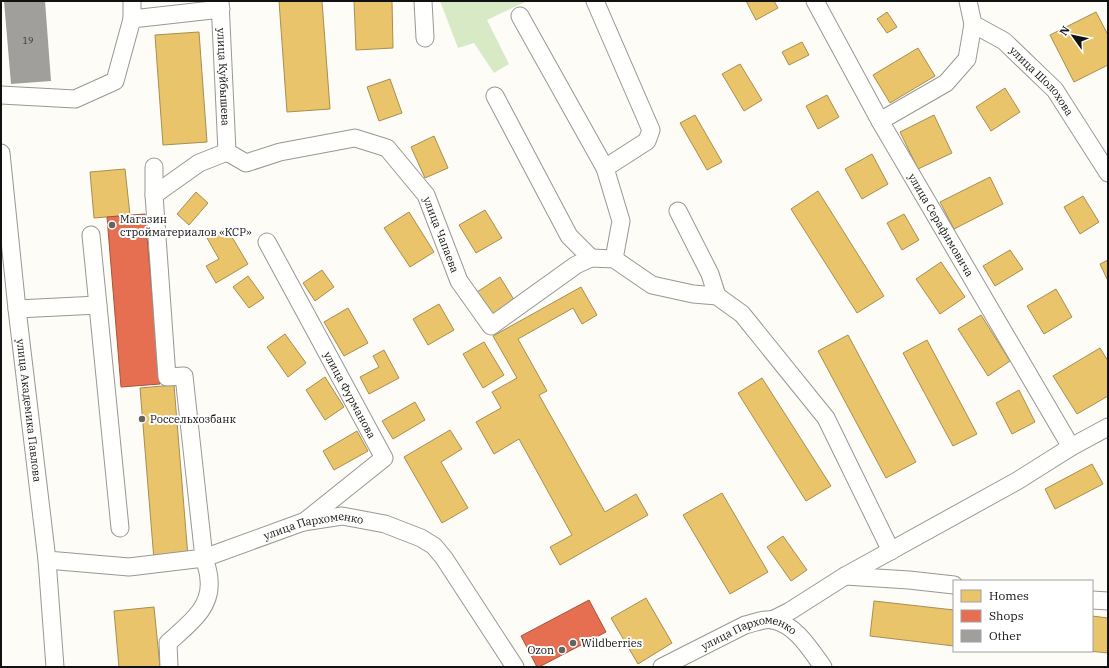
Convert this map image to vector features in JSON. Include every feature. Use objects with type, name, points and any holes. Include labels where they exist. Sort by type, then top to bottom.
[{"type":"street","points":[[1,95],[75,99],[115,81],[132,19],[132,1]]},
{"type":"street","points":[[423,1],[425,38]]},
{"type":"street","points":[[595,1],[651,130],[647,141],[606,168]]},
{"type":"street","name":"улица Серафимовича","points":[[815,1],[880,121],[1071,447]]},
{"type":"street","points":[[880,121],[946,84],[967,59],[973,24],[968,1]]},
{"type":"street","points":[[132,19],[221,5]]},
{"type":"street","name":"улица Куйбышева","points":[[221,5],[227,152]]},
{"type":"street","points":[[520,16],[606,168],[621,221],[614,259]]},
{"type":"street","name":"улица Шолохова","points":[[973,24],[1004,41],[1055,90],[1108,173]]},
{"type":"street","points":[[495,96],[568,236],[590,258],[614,259],[652,285],[694,294],[717,296],[742,314],[826,418],[892,550]]},
{"type":"street","name":"улица Чапаева","points":[[227,152],[246,163],[280,152],[355,138],[387,148],[426,195],[459,281],[491,326],[576,265],[590,258]]},
{"type":"street","points":[[154,195],[199,163],[227,152]]},
{"type":"street","name":"улица Академика Павлова","points":[[1,153],[17,309],[47,560],[55,667]]},
{"type":"street","points":[[154,167],[154,195],[167,377],[184,376],[204,558],[209,579],[208,597],[198,616],[168,643],[169,667]]},
{"type":"street","points":[[678,211],[710,274],[717,296]]},
{"type":"street","points":[[91,235],[120,528]]},
{"type":"street","name":"улица Фурманова","points":[[267,242],[384,458],[303,522]]},
{"type":"street","points":[[17,309],[98,305]]},
{"type":"street","points":[[783,619],[845,576],[1017,481],[1071,447],[1108,427]]},
{"type":"street","name":"улица Пархоменко","points":[[47,560],[129,567],[204,558],[303,522],[342,516],[385,524],[421,538],[434,546],[444,558],[515,667]]},
{"type":"street","points":[[845,576],[909,580],[953,585]]},
{"type":"street","points":[[1093,600],[1108,601]]},
{"type":"street","name":"улица Пархоменко","points":[[662,667],[745,625],[758,621],[783,619],[801,637],[823,667]]},
{"type":"green space","points":[[440,1],[527,1],[487,20],[509,64],[494,73],[474,43],[458,48]]},
{"type":"building: Homes","points":[[279,1],[322,1],[330,109],[287,112]]},
{"type":"building: Homes","points":[[354,1],[392,1],[393,48],[356,50]]},
{"type":"building: Homes","points":[[746,1],[774,1],[778,8],[756,20]]},
{"type":"building: Homes","points":[[887,12],[897,27],[887,33],[877,19]]},
{"type":"building: Homes","points":[[1096,12],[1108,35],[1108,65],[1074,82],[1050,35]]},
{"type":"building: Homes","points":[[199,32],[207,142],[163,145],[155,35]]},
{"type":"building: Homes","points":[[802,42],[809,55],[789,65],[782,52]]},
{"type":"building: Homes","points":[[918,48],[935,76],[890,103],[873,75]]},
{"type":"building: Homes","points":[[740,64],[762,100],[744,111],[722,74]]},
{"type":"building: Homes","points":[[390,79],[402,113],[379,121],[367,87]]},
{"type":"building: Homes","points":[[1005,88],[1020,112],[991,131],[976,107]]},
{"type":"building: Homes","points":[[827,95],[839,117],[818,129],[806,106]]},
{"type":"building: Homes","points":[[695,115],[722,162],[707,170],[680,123]]},
{"type":"building: Homes","points":[[934,115],[952,153],[918,169],[900,132]]},
{"type":"building: Homes","points":[[434,136],[448,168],[425,178],[411,147]]},
{"type":"building: Homes","points":[[872,154],[888,184],[862,199],[845,169]]},
{"type":"building: Homes","points":[[125,169],[130,215],[94,218],[90,172]]},
{"type":"building: Homes","points":[[990,177],[1003,204],[954,229],[940,202]]},
{"type":"building: Homes","points":[[818,191],[884,296],[857,313],[791,209]]},
{"type":"building: Homes","points":[[196,192],[208,203],[189,225],[177,214]]},
{"type":"building: Homes","points":[[1083,196],[1099,222],[1080,234],[1064,207]]},
{"type":"building: Homes","points":[[485,210],[502,238],[476,253],[459,225]]},
{"type":"building: Homes","points":[[409,212],[434,252],[410,267],[384,228]]},
{"type":"building: Homes","points":[[904,214],[919,240],[902,250],[887,223]]},
{"type":"building: Homes","points":[[226,227],[248,264],[216,283],[206,266],[219,259],[207,238]]},
{"type":"building: Homes","points":[[1010,250],[1023,269],[995,286],[983,266]]},
{"type":"building: Homes","points":[[1108,260],[1108,281],[1100,264]]},
{"type":"building: Homes","points":[[941,262],[965,297],[940,314],[916,279]]},
{"type":"building: Homes","points":[[322,270],[334,287],[315,301],[303,283]]},
{"type":"building: Homes","points":[[248,276],[264,298],[249,308],[233,287]]},
{"type":"building: Homes","points":[[500,277],[516,303],[492,318],[477,292]]},
{"type":"building: Homes","points":[[581,287],[597,315],[582,324],[573,308],[518,339],[547,391],[539,395],[605,512],[636,494],[648,515],[560,565],[550,547],[572,535],[519,439],[494,454],[476,422],[501,408],[492,392],[517,378],[493,336]]},
{"type":"building: Homes","points":[[1056,289],[1072,317],[1044,334],[1027,306]]},
{"type":"building: Homes","points":[[439,304],[454,330],[428,345],[413,319]]},
{"type":"building: Homes","points":[[348,308],[368,343],[344,356],[324,322]]},
{"type":"building: Homes","points":[[981,315],[1010,361],[988,376],[958,329]]},
{"type":"building: Homes","points":[[285,334],[306,363],[288,377],[267,347]]},
{"type":"building: Homes","points":[[848,335],[916,462],[886,478],[818,351]]},
{"type":"building: Homes","points":[[927,340],[977,434],[953,446],[903,353]]},
{"type":"building: Homes","points":[[484,342],[504,375],[483,388],[463,354]]},
{"type":"building: Homes","points":[[1100,348],[1108,361],[1108,396],[1077,414],[1053,376]]},
{"type":"building: Homes","points":[[384,350],[399,378],[369,394],[360,377],[379,367],[373,356]]},
{"type":"building: Homes","points":[[325,377],[344,407],[325,420],[306,390]]},
{"type":"building: Homes","points":[[762,378],[831,486],[806,501],[738,393]]},
{"type":"building: Homes","points":[[174,385],[188,557],[154,560],[140,388]]},
{"type":"building: Homes","points":[[1019,390],[1035,422],[1012,434],[996,403]]},
{"type":"building: Homes","points":[[415,402],[425,420],[393,439],[382,421]]},
{"type":"building: Homes","points":[[450,430],[462,449],[441,462],[468,508],[442,523],[404,457]]},
{"type":"building: Homes","points":[[357,431],[368,451],[334,470],[323,451]]},
{"type":"building: Homes","points":[[1092,464],[1103,484],[1055,509],[1045,489]]},
{"type":"building: Homes","points":[[722,493],[768,572],[730,594],[683,515]]},
{"type":"building: Homes","points":[[783,536],[807,570],[791,581],[767,547]]},
{"type":"building: Homes","points":[[646,598],[672,643],[638,664],[611,618]]},
{"type":"building: Homes","points":[[874,601],[953,610],[953,646],[870,636]]},
{"type":"building: Homes","points":[[154,607],[160,667],[119,667],[114,611]]},
{"type":"building: Homes","points":[[1093,616],[1108,618],[1108,653],[1093,651]]},
{"type":"building: Shops","points":[[145,214],[160,384],[121,387],[107,217]]},
{"type":"building: Shops","points":[[589,600],[606,632],[537,667],[521,636]]},
{"type":"building: Other","points":[[4,1],[45,1],[51,81],[11,84]]},
{"type":"place","name":"Магазин стройматериалов «КСР»","points":[[112,225]]},
{"type":"place","name":"Россельхозбанк","points":[[142,419]]},
{"type":"place","name":"Wildberries","points":[[573,643]]},
{"type":"place","name":"Ozon","points":[[562,650]]}]
